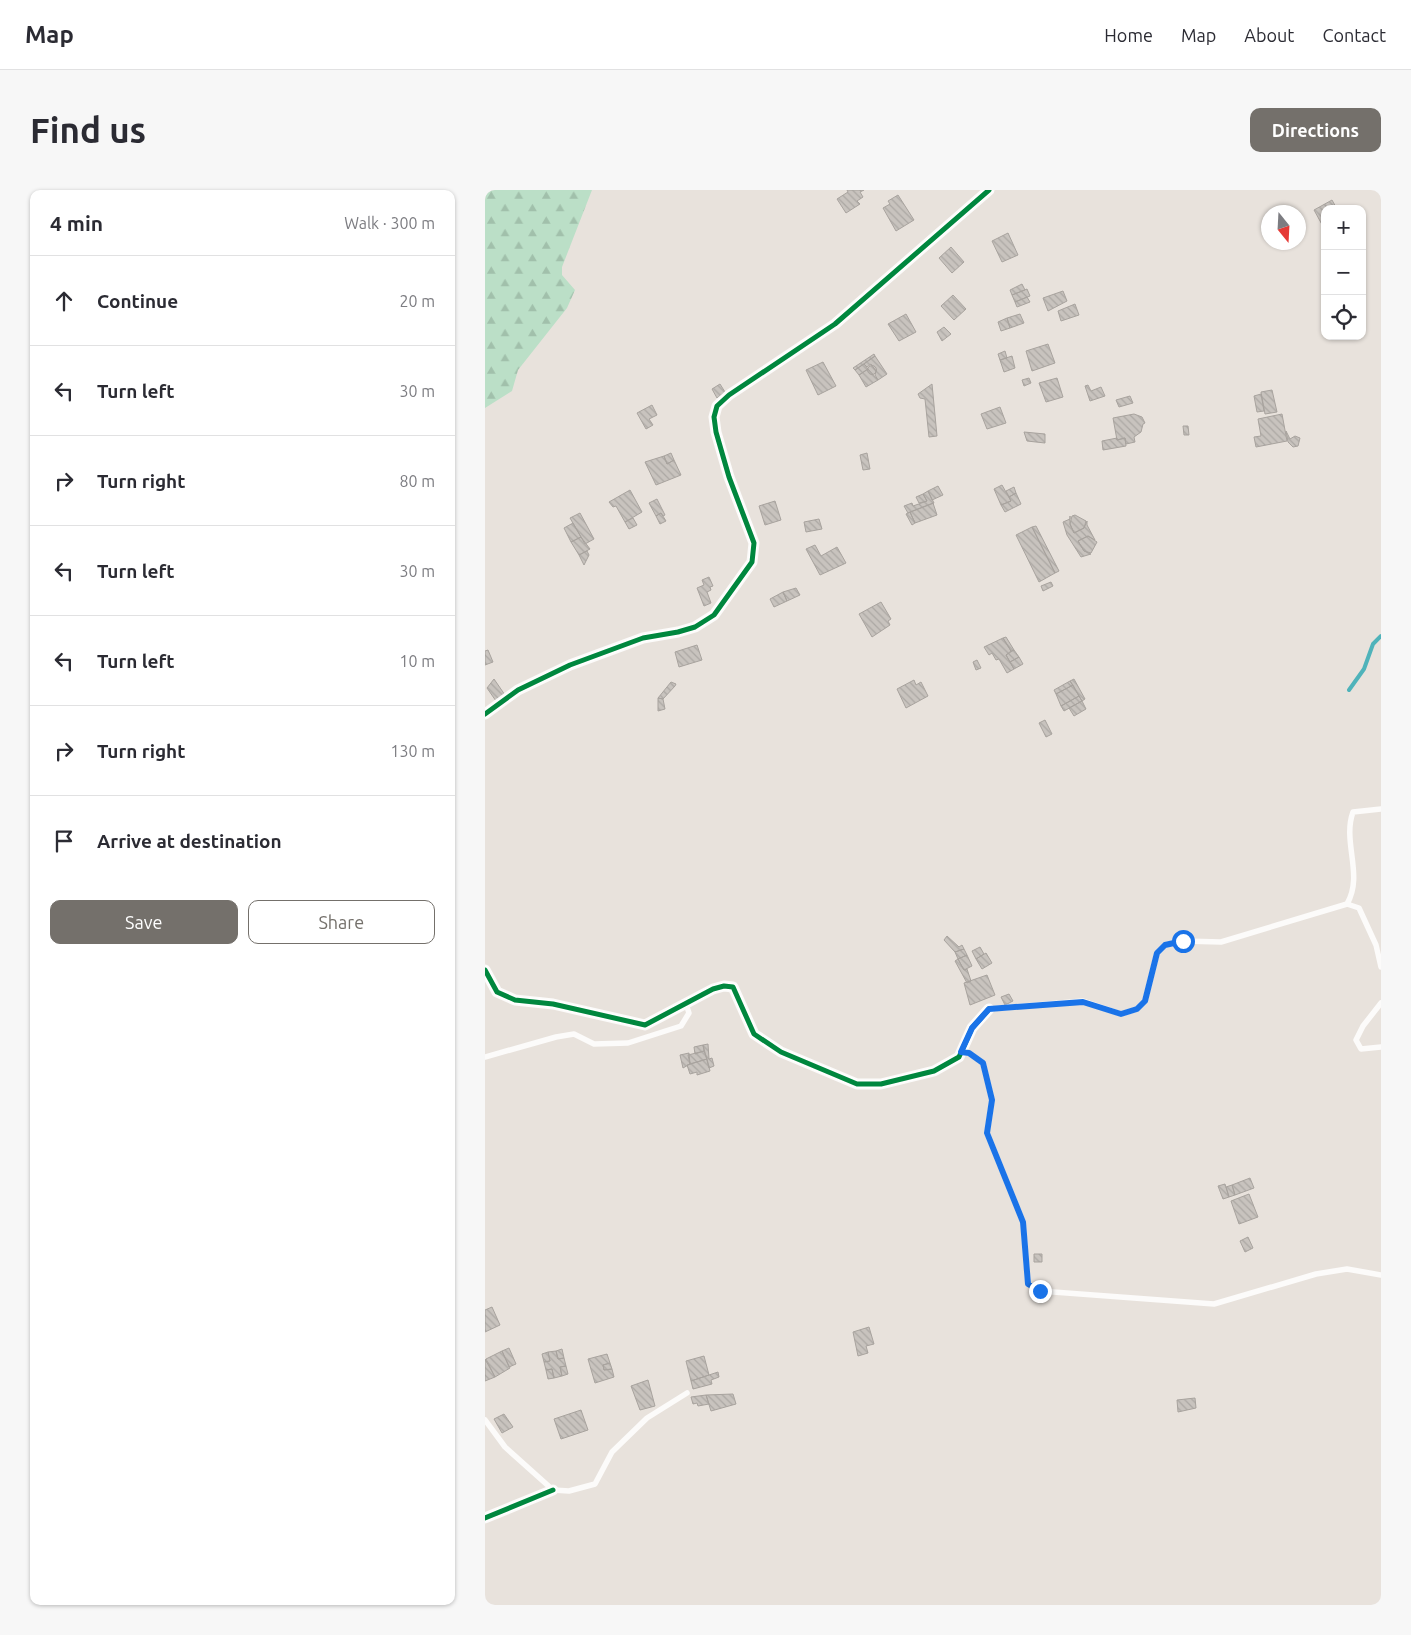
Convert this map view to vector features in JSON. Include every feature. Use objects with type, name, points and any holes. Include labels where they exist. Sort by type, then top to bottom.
[{"type":"street","points":[[485,714],[517,690],[569,665],[643,638],[695,626],[714,615],[752,562],[754,543],[729,477],[716,432],[714,417],[717,406],[729,394],[835,324],[989,190]]},
{"type":"street","points":[[485,970],[497,992],[515,1000],[553,1004],[595,1012],[630,1023],[645,1025],[713,989],[724,986],[733,987],[754,1034],[781,1052],[857,1084],[881,1084],[934,1071],[959,1057],[972,1028],[989,1009]]},
{"type":"street","points":[[485,1518],[553,1490]]},
{"type":"lane","points":[[1347,904],[1352,895],[1354,871],[1349,824],[1353,812],[1381,809]]},
{"type":"lane","points":[[989,1009],[1083,1002],[1121,1014],[1137,1009],[1145,1001],[1157,953],[1165,945],[1183,941],[1221,942],[1347,904],[1359,908],[1376,945],[1381,967]]},
{"type":"lane","points":[[1381,1003],[1363,1026],[1356,1040],[1361,1049],[1381,1048]]},
{"type":"lane","points":[[485,1057],[556,1037],[574,1034],[594,1044],[628,1043],[681,1026],[689,1013],[686,1004]]},
{"type":"lane","points":[[961,1052],[969,1053],[983,1063],[992,1100],[987,1133],[1023,1222],[1028,1284],[1040,1291],[1214,1304],[1323,1272],[1347,1268],[1381,1275]]},
{"type":"lane","points":[[485,1420],[505,1447],[553,1490],[569,1491],[595,1484],[612,1452],[647,1418],[687,1392]]},
{"type":"green space","points":[[485,190],[592,190],[562,267],[562,275],[575,290],[567,308],[518,370],[512,391],[485,408]]},
{"type":"building","points":[[847,190],[864,190],[860,192],[863,197],[857,201],[860,204],[846,213],[837,199],[848,192]]},
{"type":"building","points":[[898,195],[914,220],[896,231],[883,208],[890,204],[888,201]]},
{"type":"building","points":[[1332,200],[1335,205],[1323,205]]},
{"type":"building","points":[[1321,206],[1321,223],[1314,210]]},
{"type":"building","points":[[1008,233],[1018,255],[1002,262],[992,241]]},
{"type":"building","points":[[951,247],[964,262],[952,273],[939,258]]},
{"type":"building","points":[[1022,284],[1025,290],[1012,295],[1010,290]]},
{"type":"building","points":[[1027,289],[1030,296],[1015,302],[1012,295]]},
{"type":"building","points":[[1063,291],[1067,301],[1048,311],[1043,298]]},
{"type":"building","points":[[953,295],[966,309],[954,320],[941,306]]},
{"type":"building","points":[[1027,297],[1030,302],[1017,307],[1015,302]]},
{"type":"building","points":[[1075,304],[1079,315],[1061,321],[1058,311]]},
{"type":"building","points":[[906,314],[916,332],[899,341],[888,324]]},
{"type":"building","points":[[1020,314],[1024,323],[1010,328],[1007,318]]},
{"type":"building","points":[[1007,318],[1010,328],[1001,331],[998,322]]},
{"type":"building","points":[[944,327],[951,334],[942,341],[937,332]]},
{"type":"building","points":[[1048,344],[1055,363],[1032,371],[1026,351]]},
{"type":"building","points":[[1005,351],[1007,358],[1000,360],[998,354]]},
{"type":"building","points":[[874,354],[875,356],[855,370],[853,368]]},
{"type":"building","points":[[875,356],[887,374],[878,380],[875,375],[876,371],[871,364],[867,367],[864,364]]},
{"type":"building","points":[[1012,356],[1015,368],[1004,372],[1000,360]]},
{"type":"building","points":[[823,362],[836,386],[818,395],[806,370]]},
{"type":"building","points":[[864,364],[868,369],[859,375],[855,370]]},
{"type":"building","points":[[872,366],[876,370],[872,374],[868,370]]},
{"type":"building","points":[[868,369],[878,380],[866,387],[859,375]]},
{"type":"building","points":[[1029,378],[1031,383],[1024,386],[1022,380]]},
{"type":"building","points":[[1057,378],[1063,397],[1046,402],[1039,383]]},
{"type":"building","points":[[720,384],[725,392],[717,398],[712,389]]},
{"type":"building","points":[[932,384],[937,436],[929,437],[925,399],[920,398],[918,394]]},
{"type":"building","points":[[1088,385],[1091,391],[1101,387],[1105,396],[1090,401],[1085,386]]},
{"type":"building","points":[[1272,390],[1277,412],[1265,414],[1261,392]]},
{"type":"building","points":[[1261,394],[1264,411],[1257,412],[1254,396]]},
{"type":"building","points":[[1130,396],[1133,403],[1119,407],[1116,400]]},
{"type":"building","points":[[652,405],[657,415],[649,419],[653,425],[646,429],[637,413]]},
{"type":"building","points":[[1000,407],[1006,423],[987,429],[981,414]]},
{"type":"building","points":[[1134,414],[1142,417],[1145,423],[1141,432],[1134,437],[1135,442],[1126,444],[1125,438],[1117,440],[1113,418]]},
{"type":"building","points":[[1282,414],[1287,441],[1256,447],[1254,437],[1261,436],[1258,419]]},
{"type":"building","points":[[1183,426],[1188,426],[1189,435],[1184,435]]},
{"type":"building","points":[[1286,431],[1290,439],[1295,436],[1300,438],[1298,446],[1293,447],[1288,442]]},
{"type":"building","points":[[1024,432],[1045,434],[1045,443],[1027,441]]},
{"type":"building","points":[[1117,438],[1117,440],[1125,438],[1126,446],[1103,450],[1102,441]]},
{"type":"building","points":[[671,453],[674,460],[667,464],[664,456]]},
{"type":"building","points":[[867,453],[870,469],[863,470],[860,455]]},
{"type":"building","points":[[664,456],[667,464],[674,460],[681,475],[656,485],[645,462]]},
{"type":"building","points":[[1002,485],[1011,501],[1001,505],[994,489]]},
{"type":"building","points":[[938,486],[943,495],[932,500],[928,491]]},
{"type":"building","points":[[1014,487],[1016,493],[1009,497],[1006,491]]},
{"type":"building","points":[[630,490],[642,512],[625,522],[616,506],[613,507],[609,502]]},
{"type":"building","points":[[928,491],[934,503],[908,513],[904,506],[912,503],[913,506],[927,501],[923,494]]},
{"type":"building","points":[[1016,493],[1021,504],[1005,512],[1001,505],[1011,501],[1009,497]]},
{"type":"building","points":[[923,494],[927,501],[919,503],[916,497]]},
{"type":"building","points":[[657,499],[665,515],[663,516],[661,513],[656,516],[649,503]]},
{"type":"building","points":[[775,501],[781,520],[765,525],[759,506]]},
{"type":"building","points":[[933,503],[937,515],[915,523],[910,512]]},
{"type":"building","points":[[910,512],[915,523],[912,525],[906,514]]},
{"type":"building","points":[[580,513],[594,539],[585,544],[570,518]]},
{"type":"building","points":[[661,513],[666,521],[660,524],[656,516]]},
{"type":"building","points":[[1075,515],[1086,521],[1084,528],[1074,533],[1070,524],[1072,516]]},
{"type":"building","points":[[633,518],[637,525],[629,529],[625,522]]},
{"type":"building","points":[[819,519],[822,529],[806,532],[804,522]]},
{"type":"building","points":[[1070,519],[1074,533],[1084,528],[1087,521],[1087,525],[1095,540],[1088,536],[1078,541],[1084,551],[1091,554],[1081,557],[1067,535],[1063,522]]},
{"type":"building","points":[[573,523],[581,537],[571,542],[564,528]]},
{"type":"building","points":[[1036,526],[1059,571],[1055,573],[1032,527]]},
{"type":"building","points":[[1032,527],[1055,573],[1039,582],[1016,535]]},
{"type":"building","points":[[1088,536],[1097,542],[1091,553],[1084,551],[1078,541]]},
{"type":"building","points":[[581,537],[590,549],[579,555],[571,542]]},
{"type":"building","points":[[815,545],[821,556],[837,547],[846,563],[820,575],[806,549]]},
{"type":"building","points":[[587,551],[589,555],[584,565],[579,555]]},
{"type":"building","points":[[709,577],[713,586],[707,592],[711,603],[704,606],[697,588],[704,585],[702,580]]},
{"type":"building","points":[[1051,582],[1053,586],[1043,591],[1041,586]]},
{"type":"building","points":[[796,588],[800,595],[787,601],[783,592]]},
{"type":"building","points":[[783,592],[787,601],[774,607],[770,599]]},
{"type":"building","points":[[881,602],[891,619],[888,621],[890,625],[872,637],[859,614]]},
{"type":"building","points":[[1006,637],[1014,650],[1011,651],[1003,638]]},
{"type":"building","points":[[1003,638],[1011,651],[1006,655],[1014,669],[1007,673],[999,659],[996,660],[992,653],[989,655],[984,647]]},
{"type":"building","points":[[697,645],[702,660],[679,667],[675,652]]},
{"type":"building","points":[[488,650],[493,662],[485,665],[485,651]]},
{"type":"building","points":[[1014,650],[1019,657],[1010,662],[1006,655]]},
{"type":"building","points":[[1019,657],[1023,664],[1014,669],[1010,662]]},
{"type":"building","points":[[977,660],[981,668],[976,670],[973,662]]},
{"type":"building","points":[[494,679],[505,695],[496,701],[487,688]]},
{"type":"building","points":[[1074,679],[1085,699],[1082,701],[1070,681]]},
{"type":"building","points":[[914,680],[916,685],[921,682],[928,696],[906,708],[897,689]]},
{"type":"building","points":[[1070,681],[1073,685],[1056,694],[1054,690]]},
{"type":"building","points":[[671,682],[676,684],[675,686],[663,699],[658,698]]},
{"type":"building","points":[[1073,685],[1079,696],[1061,706],[1056,694]]},
{"type":"building","points":[[1079,696],[1082,701],[1064,711],[1061,706]]},
{"type":"building","points":[[658,698],[663,699],[665,709],[658,711]]},
{"type":"building","points":[[1082,701],[1086,709],[1074,716],[1069,708]]},
{"type":"building","points":[[1045,720],[1052,734],[1046,737],[1039,723]]},
{"type":"building","points":[[947,936],[959,947],[962,945],[964,949],[955,952],[944,940]]},
{"type":"building","points":[[980,947],[984,954],[976,959],[972,951]]},
{"type":"building","points":[[964,949],[967,955],[958,959],[955,952]]},
{"type":"building","points":[[986,953],[992,963],[982,969],[976,959]]},
{"type":"building","points":[[967,955],[972,966],[964,970],[958,959]]},
{"type":"building","points":[[958,959],[964,970],[967,969],[971,981],[967,983],[955,961]]},
{"type":"building","points":[[987,975],[995,995],[970,1005],[964,983]]},
{"type":"building","points":[[1009,994],[1013,1001],[1005,1005],[1001,997]]},
{"type":"building","points":[[708,1044],[709,1059],[712,1058],[714,1066],[709,1068],[703,1045]]},
{"type":"building","points":[[703,1045],[704,1051],[695,1054],[694,1047]]},
{"type":"building","points":[[704,1051],[707,1059],[690,1064],[688,1055]]},
{"type":"building","points":[[689,1053],[690,1064],[683,1068],[680,1055]]},
{"type":"building","points":[[707,1059],[710,1071],[697,1075],[697,1072],[690,1074],[687,1065]]},
{"type":"building","points":[[1250,1178],[1254,1188],[1235,1195],[1232,1185]]},
{"type":"building","points":[[1225,1184],[1229,1197],[1223,1199],[1218,1186]]},
{"type":"building","points":[[1232,1185],[1235,1195],[1229,1197],[1226,1187]]},
{"type":"building","points":[[1249,1194],[1258,1217],[1239,1224],[1231,1201]]},
{"type":"building","points":[[1248,1237],[1253,1248],[1245,1252],[1240,1241]]},
{"type":"building","points":[[1034,1254],[1042,1254],[1042,1262],[1034,1262]]},
{"type":"building","points":[[492,1307],[500,1325],[485,1332],[485,1310]]},
{"type":"building","points":[[869,1327],[874,1344],[866,1346],[868,1353],[858,1356],[853,1332]]},
{"type":"building","points":[[509,1348],[516,1364],[509,1367],[502,1351]]},
{"type":"building","points":[[562,1349],[564,1358],[558,1359],[556,1351]]},
{"type":"building","points":[[502,1351],[510,1368],[495,1377],[486,1359]]},
{"type":"building","points":[[556,1351],[558,1359],[564,1358],[566,1366],[560,1367],[562,1376],[554,1378],[552,1369],[546,1370],[544,1362],[550,1361],[548,1352]]},
{"type":"building","points":[[548,1352],[550,1361],[544,1362],[542,1354]]},
{"type":"building","points":[[607,1354],[610,1363],[603,1365],[604,1370],[612,1369],[614,1377],[595,1383],[588,1359]]},
{"type":"building","points":[[704,1356],[709,1375],[691,1381],[686,1361]]},
{"type":"building","points":[[485,1359],[495,1377],[485,1381]]},
{"type":"building","points":[[610,1363],[612,1369],[604,1370],[603,1365]]},
{"type":"building","points":[[566,1366],[568,1374],[562,1376],[560,1367]]},
{"type":"building","points":[[552,1369],[554,1378],[548,1379],[546,1370]]},
{"type":"building","points":[[718,1372],[719,1377],[711,1380],[712,1384],[693,1389],[691,1381]]},
{"type":"building","points":[[648,1380],[655,1406],[640,1410],[631,1386]]},
{"type":"building","points":[[733,1394],[736,1404],[711,1411],[706,1395]]},
{"type":"building","points":[[706,1395],[709,1404],[698,1406],[697,1403],[693,1404],[691,1397]]},
{"type":"building","points":[[1195,1398],[1196,1408],[1178,1412],[1177,1400]]},
{"type":"building","points":[[581,1410],[588,1430],[561,1439],[554,1419]]},
{"type":"building","points":[[504,1414],[513,1427],[502,1433],[494,1419]]},
{"type":"waterway","points":[[1349,690],[1364,669],[1373,644],[1381,636]]},
{"type":"cycle path","points":[[485,714],[518,690],[570,665],[643,638],[695,627],[714,615],[752,562],[754,543],[729,477],[716,432],[714,417],[717,406],[729,395],[835,324],[989,190]]},
{"type":"cycle path","points":[[485,970],[497,992],[515,1000],[553,1004],[645,1025],[713,989],[724,986],[733,987],[754,1034],[781,1052],[857,1084],[881,1084],[934,1071],[959,1057],[972,1028],[989,1009]]},
{"type":"cycle path","points":[[485,1518],[553,1490]]},
{"type":"route","points":[[1040,1291],[1028,1284],[1023,1222],[987,1133],[992,1100],[983,1063],[969,1053],[961,1052],[972,1028],[989,1009],[1083,1002],[1121,1014],[1137,1009],[1145,1001],[1157,953],[1165,945],[1183,941]]}]
